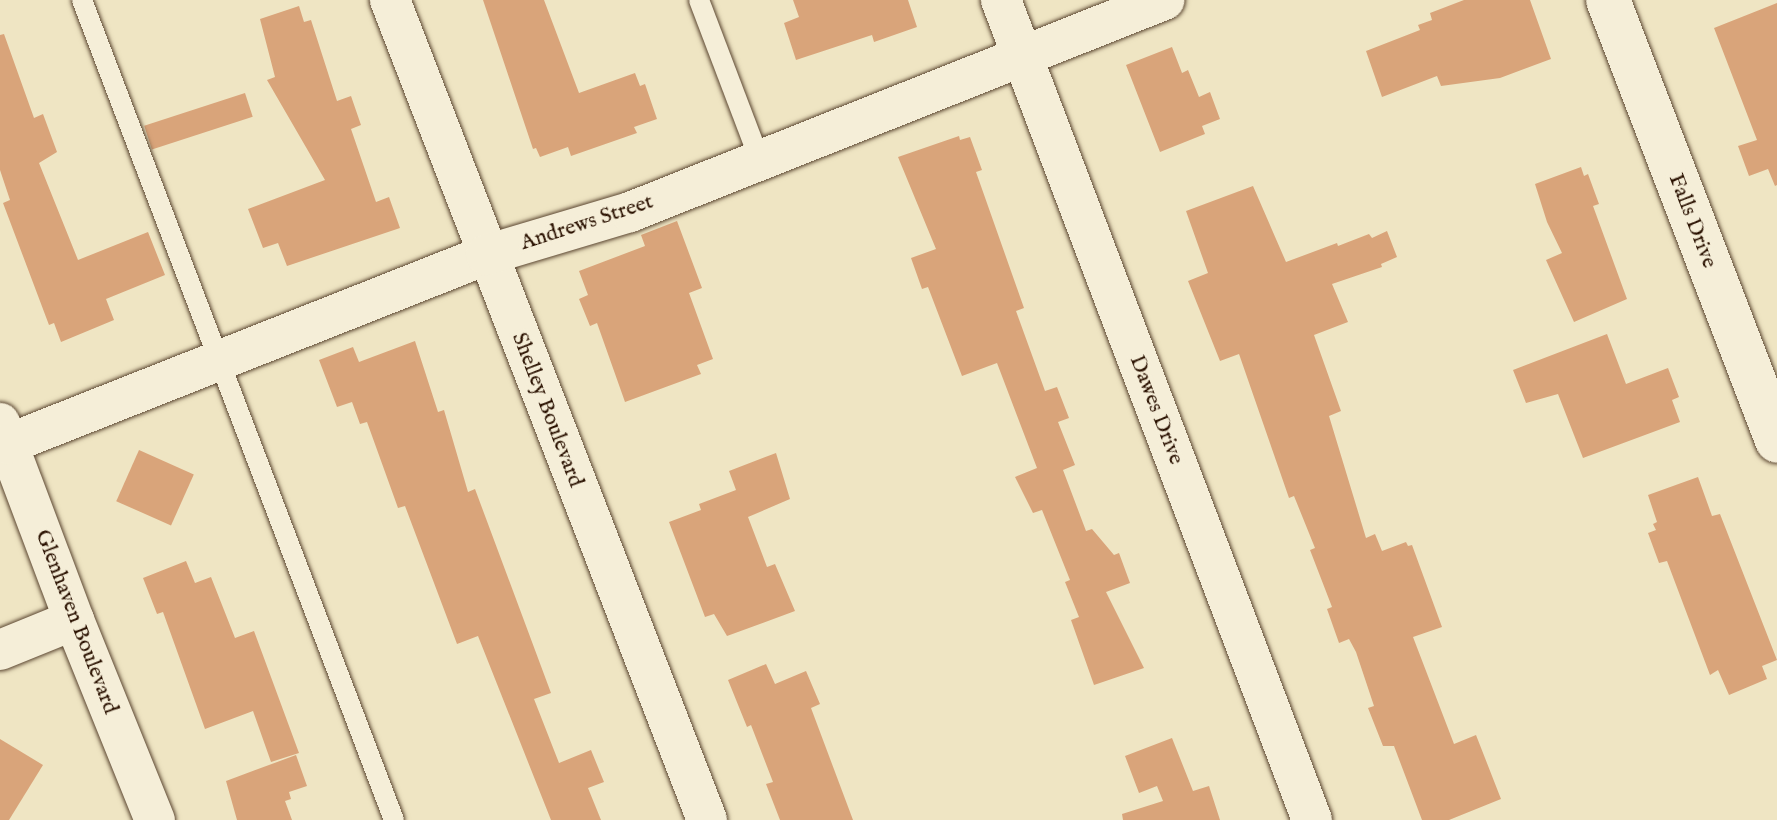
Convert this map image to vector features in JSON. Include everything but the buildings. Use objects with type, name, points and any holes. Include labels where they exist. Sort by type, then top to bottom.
[{"type":"street","name":"Shelley Boulevard","points":[[390,0],[486,255],[707,820]]},
{"type":"street","name":"Dawes Drive","points":[[1001,0],[1312,820]]},
{"type":"street","name":"Andrews Street","points":[[4,433],[219,359],[486,255],[630,212],[1164,0]]},
{"type":"street","name":"Falls Drive","points":[[1608,0],[1777,441]]},
{"type":"street","name":"Glenhaven Boulevard","points":[[4,433],[74,620],[155,820]]},
{"type":"street","points":[[0,650],[74,620]]},
{"type":"lane","points":[[82,0],[394,820]]},
{"type":"lane","points":[[699,0],[760,161]]}]
